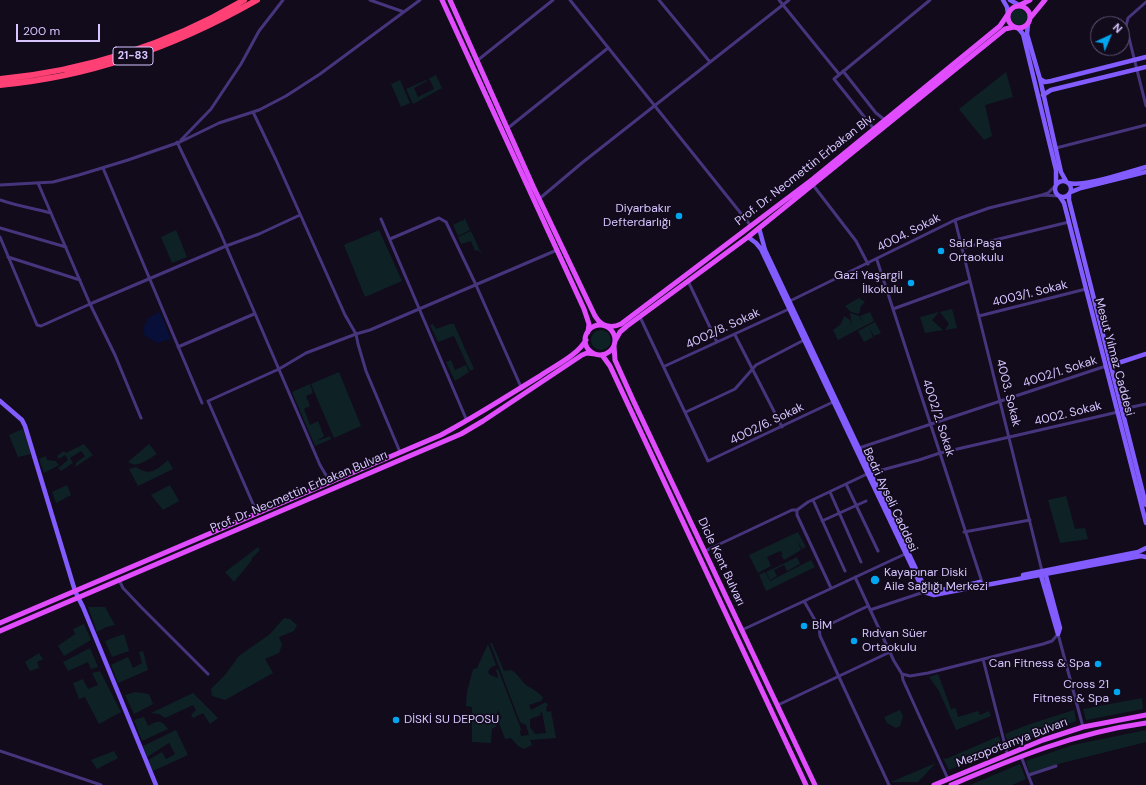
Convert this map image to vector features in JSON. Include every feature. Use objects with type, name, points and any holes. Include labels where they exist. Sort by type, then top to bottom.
[{"type":"highway","name":"21-83","points":[[0,79],[45,73],[121,54],[202,23],[244,0]]},
{"type":"highway","name":"21-83","points":[[0,85],[81,72],[129,58],[178,41],[221,21],[257,0]]},
{"type":"main road","points":[[442,0],[584,309],[588,319],[588,332],[586,340],[588,348],[594,354],[602,355],[609,352],[615,343],[613,332],[595,316],[539,199],[450,0]]},
{"type":"main road","points":[[1003,0],[1007,7],[1009,22],[1023,34],[1056,170],[1055,191],[1059,196],[1065,197],[1081,188],[1146,172]]},
{"type":"main road","points":[[1010,0],[1026,8],[1030,18]]},
{"type":"main road","points":[[1008,14],[1012,8],[1030,0]]},
{"type":"main road","points":[[1045,0],[1030,18],[1028,24],[1028,34],[1040,79],[1061,172],[1071,187],[1070,193]]},
{"type":"main road","name":"Prof. Dr. Necmettin Erbakan Blv.","points":[[605,326],[612,327],[621,324],[751,226],[874,129],[1000,26],[1008,14]]},
{"type":"main road","points":[[1016,28],[1028,24]]},
{"type":"main road","name":"Prof. Dr. Necmettin Erbakan Blv.","points":[[615,343],[620,332],[640,316],[748,237],[1005,30],[1016,28]]},
{"type":"main road","points":[[1040,79],[1045,82],[1051,81],[1146,57]]},
{"type":"main road","points":[[1043,95],[1051,90],[1146,67]]},
{"type":"main road","points":[[1056,185],[1061,181],[1078,184],[1089,182],[1146,167]]},
{"type":"main road","name":"Mesut Yılmaz Caddesi","points":[[1070,193],[1069,200],[1109,366],[1118,412],[1146,523]]},
{"type":"main road","name":"Mesut Yılmaz Caddesi","points":[[1059,196],[1064,203],[1086,289],[1123,409],[1146,505]]},
{"type":"main road","name":"Bedri Ayseli Caddesi","points":[[759,228],[765,250],[859,448],[905,554],[924,592],[934,595],[1138,552],[1146,548]]},
{"type":"main road","name":"Bedri Ayseli Caddesi","points":[[748,237],[761,249],[833,402],[926,589],[935,591],[1141,556],[1146,557]]},
{"type":"main road","points":[[588,332],[595,326],[605,326]]},
{"type":"main road","name":"Prof. Dr. Necmettin Erbakan Bulvarı","points":[[0,622],[400,452],[467,421],[576,352],[586,340]]},
{"type":"main road","name":"Dicle Kent Bulvarı","points":[[615,343],[614,353],[618,366],[815,785]]},
{"type":"main road","name":"Prof. Dr. Necmettin Erbakan Bulvarı","points":[[0,631],[460,434],[483,421],[582,355],[587,353],[594,354]]},
{"type":"main road","points":[[1109,366],[1146,354]]},
{"type":"main road","name":"Dicle Kent Bulvarı","points":[[602,355],[610,366],[806,785]]},
{"type":"main road","points":[[0,401],[22,420],[25,426],[75,591],[156,785]]},
{"type":"main road","points":[[1042,572],[1058,634]]},
{"type":"main road","name":"Mezopotamya Bulvarı","points":[[934,785],[1007,753],[1083,727],[1146,716]]},
{"type":"main road","name":"Mezopotamya Bulvarı","points":[[952,785],[1021,756],[1084,734],[1146,723]]},
{"type":"street","points":[[179,142],[211,109],[241,64],[259,31],[283,0]]},
{"type":"street","points":[[370,0],[404,12]]},
{"type":"street","points":[[0,185],[52,182],[103,168],[179,142],[219,123],[253,112],[286,96],[320,74],[420,0]]},
{"type":"street","points":[[478,60],[553,0]]},
{"type":"street","points":[[570,0],[751,226]]},
{"type":"street","points":[[659,0],[710,62]]},
{"type":"street","points":[[778,0],[839,74]]},
{"type":"street","points":[[539,199],[789,0]]},
{"type":"street","points":[[874,129],[834,79],[930,0]]},
{"type":"street","points":[[1146,2],[1127,21],[1129,39],[1146,106]]},
{"type":"street","points":[[508,128],[608,48]]},
{"type":"street","points":[[843,71],[876,112],[885,120]]},
{"type":"street","points":[[253,112],[276,160],[344,315],[356,334],[366,371],[400,452]]},
{"type":"street","points":[[1056,148],[1146,125]]},
{"type":"street","points":[[179,142],[226,246],[320,466],[330,482]]},
{"type":"street","points":[[103,168],[202,402]]},
{"type":"street","points":[[38,183],[90,304],[115,355],[142,418]]},
{"type":"street","points":[[813,185],[856,241],[868,264]]},
{"type":"street","points":[[1042,195],[1048,193],[1056,185]]},
{"type":"street","points":[[1042,195],[1059,196]]},
{"type":"street","name":"4004. Sokak","points":[[790,301],[955,220],[983,210],[1042,195]]},
{"type":"street","points":[[0,200],[15,206],[23,205],[51,213]]},
{"type":"street","points":[[0,237],[37,325],[41,326],[226,246],[260,234],[300,215]]},
{"type":"street","points":[[390,239],[438,218],[443,220],[449,228],[476,285],[521,387]]},
{"type":"street","points":[[381,219],[467,421]]},
{"type":"street","name":"4003. Sokak","points":[[955,220],[1042,572]]},
{"type":"street","points":[[962,248],[1068,222]]},
{"type":"street","points":[[0,228],[66,247]]},
{"type":"street","points":[[257,513],[208,401],[279,369],[306,353],[420,309],[557,250]]},
{"type":"street","points":[[8,258],[80,280]]},
{"type":"street","name":"4002/2. Sokak","points":[[876,260],[931,424],[964,532],[982,582]]},
{"type":"street","points":[[688,281],[717,342]]},
{"type":"street","points":[[893,309],[970,281]]},
{"type":"street","name":"4003/1. Sokak","points":[[979,316],[1086,289]]},
{"type":"street","name":"4002/8. Sokak","points":[[665,366],[735,335],[789,308]]},
{"type":"street","points":[[178,347],[254,314]]},
{"type":"street","points":[[640,316],[686,412],[734,389],[742,383],[752,369],[804,340]]},
{"type":"street","points":[[735,335],[782,427]]},
{"type":"street","name":"4002/1. Sokak","points":[[859,448],[1109,366]]},
{"type":"street","name":"4002/6. Sokak","points":[[686,412],[708,461],[833,402]]},
{"type":"street","points":[[1123,409],[1146,404]]},
{"type":"street","name":"4002. Sokak","points":[[706,551],[792,510],[797,510],[813,500],[869,474],[940,453],[1118,412]]},
{"type":"street","points":[[846,484],[878,551]]},
{"type":"street","points":[[830,492],[860,562]]},
{"type":"street","points":[[813,500],[845,571]]},
{"type":"street","points":[[822,521],[866,500]]},
{"type":"street","points":[[797,510],[797,515],[831,588]]},
{"type":"street","points":[[964,532],[1030,520]]},
{"type":"street","points":[[742,630],[905,554]]},
{"type":"street","points":[[855,577],[890,652],[902,674],[903,680],[948,779]]},
{"type":"street","points":[[119,580],[123,588],[145,612],[208,674]]},
{"type":"street","points":[[870,610],[924,592]]},
{"type":"street","points":[[804,601],[819,627],[820,636],[889,785]]},
{"type":"street","points":[[819,627],[822,628],[868,606]]},
{"type":"street","points":[[902,674],[910,676],[928,673],[1043,644],[1052,641],[1058,634]]},
{"type":"street","points":[[1058,634],[1083,727]]},
{"type":"street","points":[[778,705],[890,652]]},
{"type":"street","points":[[983,659],[1007,753]]},
{"type":"street","points":[[0,751],[101,785]]},
{"type":"street","points":[[1021,756],[1032,785]]},
{"type":"street","points":[[1029,775],[1056,766]]},
{"type":"green space","points":[[1019,9],[1025,11],[1027,17],[1025,23],[1019,25],[1013,23],[1011,17],[1013,11]]},
{"type":"green space","points":[[1006,72],[1013,97],[985,105],[992,136],[984,140],[959,109]]},
{"type":"green space","points":[[436,75],[442,88],[413,104],[406,89],[426,80],[427,81],[414,88],[418,97],[434,89],[430,80],[428,79]]},
{"type":"green space","points":[[400,80],[410,103],[401,107],[391,84]]},
{"type":"green space","points":[[465,219],[470,230],[458,236],[453,225],[463,220],[464,222]]},
{"type":"green space","points":[[176,230],[187,257],[172,263],[161,237]]},
{"type":"green space","points":[[379,230],[402,281],[365,297],[344,245]]},
{"type":"green space","points":[[471,231],[482,255],[478,250],[475,251],[471,241],[461,244],[458,237]]},
{"type":"green space","points":[[859,298],[865,302],[861,306],[859,314],[851,312],[845,306]]},
{"type":"green space","points":[[952,309],[957,328],[945,330],[949,324],[940,312]]},
{"type":"green space","points":[[870,312],[874,321],[838,340],[833,330],[841,324],[844,316],[850,320],[852,325],[850,313],[859,316],[864,323],[860,316]]},
{"type":"green space","points":[[939,312],[932,320],[943,330],[925,333],[920,317]]},
{"type":"green space","points":[[875,322],[881,333],[874,336],[869,328],[873,337],[864,342],[858,331]]},
{"type":"green space","points":[[433,324],[436,329],[454,324],[474,369],[470,371],[454,336],[438,342],[430,325]]},
{"type":"green space","points":[[597,330],[605,330],[611,336],[611,344],[605,350],[597,350],[591,344],[591,336]]},
{"type":"green space","points":[[451,360],[455,370],[466,365],[469,372],[455,381],[446,362]]},
{"type":"green space","points":[[339,372],[361,426],[334,438],[311,384]]},
{"type":"green space","points":[[310,384],[313,393],[306,396],[310,406],[304,409],[310,425],[318,421],[324,436],[317,441],[330,436],[331,439],[315,446],[292,392]]},
{"type":"green space","points":[[23,429],[31,454],[18,457],[9,435]]},
{"type":"green space","points":[[84,444],[93,455],[75,467],[76,463],[85,456],[81,451],[70,458],[73,463],[61,471],[58,468],[68,460],[65,455],[59,459],[57,456],[64,451],[66,453]]},
{"type":"green space","points":[[149,444],[157,454],[147,461],[139,464],[132,464],[128,462]]},
{"type":"green space","points":[[46,456],[47,460],[56,461],[59,465],[44,473],[39,459]]},
{"type":"green space","points":[[168,460],[173,469],[138,486],[129,469],[136,467],[145,472],[149,472],[160,467]]},
{"type":"green space","points":[[67,485],[71,495],[56,503],[52,492]]},
{"type":"green space","points":[[170,485],[179,501],[163,510],[151,495]]},
{"type":"green space","points":[[1066,496],[1075,529],[1085,528],[1088,539],[1060,543],[1048,500]]},
{"type":"green space","points":[[798,532],[806,547],[802,549],[797,540],[801,550],[784,560],[781,555],[783,554],[780,551],[767,557],[771,566],[758,573],[749,555]]},
{"type":"green space","points":[[258,547],[260,550],[251,559],[252,560],[234,582],[225,572]]},
{"type":"green space","points":[[797,557],[800,564],[787,571],[784,565],[774,570],[777,576],[770,580],[766,572]]},
{"type":"green space","points":[[811,560],[815,567],[766,591],[759,575],[765,572],[770,581]]},
{"type":"green space","points":[[88,607],[105,607],[115,625],[106,627],[97,632]]},
{"type":"green space","points":[[284,618],[290,619],[297,625],[294,631],[279,637],[282,645],[279,653],[265,659],[273,673],[225,700],[212,696],[211,689],[225,675],[239,656],[270,634]]},
{"type":"green space","points":[[84,624],[91,640],[64,656],[58,646],[75,634],[73,629]]},
{"type":"green space","points":[[124,634],[129,651],[112,657],[105,641]]},
{"type":"green space","points":[[490,643],[492,643],[504,671],[511,670],[525,684],[543,698],[541,701],[529,705],[531,710],[546,702],[548,705],[546,707],[547,712],[551,711],[556,738],[530,740],[532,745],[524,749],[518,746],[511,738],[505,739],[498,720],[502,718],[498,710],[496,727],[492,728],[491,743],[472,742],[472,707],[466,706],[467,692],[473,669],[477,668],[488,644],[496,665],[490,668],[488,672],[490,675],[498,678],[496,670],[498,669],[521,729],[521,736],[529,735],[526,725],[520,722]],"holes":[[[542,712],[546,733],[535,734],[530,727],[530,719],[541,715],[540,713]]]},
{"type":"green space","points":[[90,648],[98,667],[91,669],[88,662],[68,671],[63,662]]},
{"type":"green space","points":[[143,651],[148,670],[118,683],[111,665],[128,657],[133,668],[142,663],[139,652]]},
{"type":"green space","points":[[39,653],[43,659],[37,662],[39,668],[30,671],[25,662]]},
{"type":"green space","points":[[100,671],[121,712],[99,724],[85,697],[79,699],[73,683],[83,679],[88,689],[98,685],[92,673]]},
{"type":"green space","points":[[938,674],[951,709],[956,708],[958,717],[978,711],[980,715],[989,711],[991,716],[956,730],[939,691],[929,677]]},
{"type":"green space","points":[[135,692],[149,694],[153,704],[134,714],[125,695]]},
{"type":"green space","points":[[193,693],[218,718],[210,724],[203,713],[193,718],[191,715],[196,710],[193,705],[165,718],[159,714],[151,713]]},
{"type":"green space","points":[[1142,698],[1143,709],[1086,720],[1083,709]]},
{"type":"green space","points":[[900,710],[903,716],[900,726],[896,728],[887,723],[884,717]]},
{"type":"green space","points":[[1074,710],[1076,721],[1009,745],[1005,734],[1027,725]]},
{"type":"green space","points":[[144,717],[148,726],[161,722],[168,729],[142,741],[134,720]]},
{"type":"green space","points":[[176,730],[188,755],[153,771],[148,760],[162,752],[166,759],[175,754],[169,743],[147,757],[143,746]]},
{"type":"green space","points":[[1146,730],[1146,742],[1062,763],[1030,774],[1026,761],[1073,745]]},
{"type":"green space","points":[[999,736],[1002,748],[949,770],[943,758],[946,759]]},
{"type":"green space","points":[[114,751],[118,758],[97,769],[91,760]]},
{"type":"green space","points":[[936,763],[918,782],[892,782],[890,780],[893,781]]},
{"type":"green space","points":[[1020,764],[1026,779],[1012,785],[970,785]]},
{"type":"shaded area","points":[[160,312],[171,339],[157,343],[145,336],[143,330],[148,318]]},
{"type":"place","name":"Diyarbakır Defterdarlığı","points":[[679,216]]},
{"type":"place","name":"Said Paşa Ortaokulu","points":[[941,251]]},
{"type":"place","name":"Gazi Yaşargil İlkokulu","points":[[911,283]]},
{"type":"place","name":"Kayapınar Diski Aile Sağlığı Merkezi","points":[[875,580]]},
{"type":"place","name":"BİM","points":[[804,626]]},
{"type":"place","name":"Rıdvan Süer Ortaokulu","points":[[854,641]]},
{"type":"place","name":"Can Fitness & Spa","points":[[1098,664]]},
{"type":"place","name":"Cross 21 Fitness & Spa","points":[[1117,692]]},
{"type":"place","name":"DİSKİ SU DEPOSU","points":[[396,720]]}]
